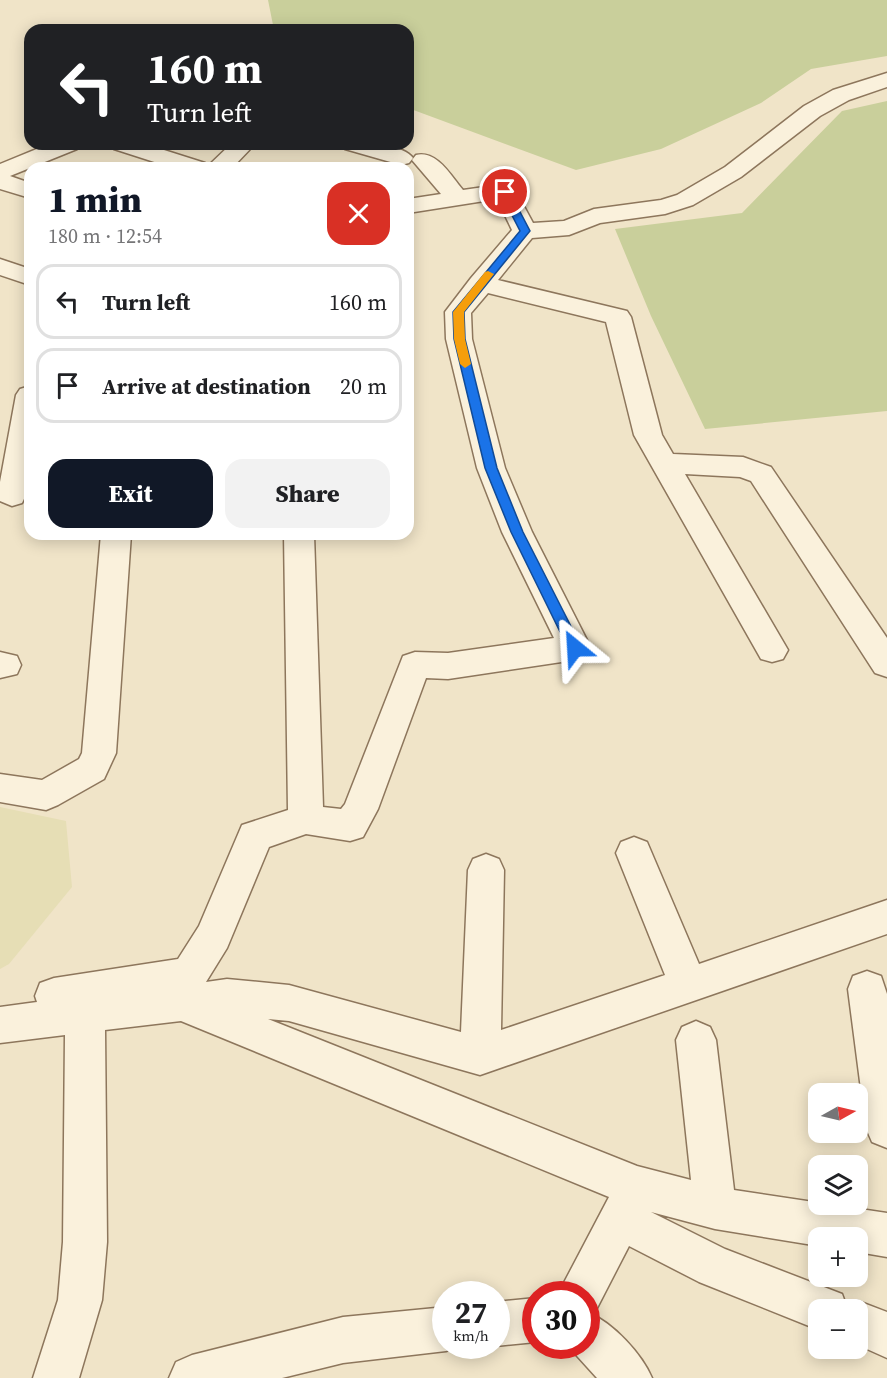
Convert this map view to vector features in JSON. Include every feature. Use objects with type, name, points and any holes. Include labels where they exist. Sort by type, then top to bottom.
[{"type":"street","points":[[44,1019],[48,997],[178,976],[191,970],[214,936],[255,836],[306,819],[350,826],[360,809],[415,665],[448,666],[575,648],[517,532],[491,468],[459,339],[458,312],[525,231],[569,228],[594,216],[665,207],[685,200],[733,172],[812,111],[841,95],[887,81]]},
{"type":"street","points":[[25,162],[54,150]]},
{"type":"street","points":[[141,150],[178,162]]},
{"type":"street","points":[[224,162],[238,150]]},
{"type":"street","points":[[377,150],[412,159],[458,198]]},
{"type":"street","points":[[0,172],[24,162]]},
{"type":"street","points":[[0,181],[24,189]]},
{"type":"street","points":[[414,205],[505,192],[525,231]]},
{"type":"street","points":[[0,267],[24,275]]},
{"type":"street","points":[[480,283],[618,317],[648,435],[772,650]]},
{"type":"street","points":[[14,495],[24,432]]},
{"type":"street","points":[[663,463],[743,467],[761,474],[887,664]]},
{"type":"street","points":[[0,788],[46,795],[92,770],[99,753],[116,540]]},
{"type":"street","points":[[299,540],[306,819]]},
{"type":"street","points":[[634,853],[688,984]]},
{"type":"street","points":[[480,1056],[486,870]]},
{"type":"street","points":[[0,1025],[227,997],[289,1003],[480,1056],[887,917]]},
{"type":"street","points":[[867,989],[887,1128]]},
{"type":"street","points":[[181,1002],[628,1203],[714,1267],[808,1303]]},
{"type":"street","points":[[56,1378],[80,1300],[85,1242],[85,1014]]},
{"type":"street","points":[[696,1040],[715,1208]]},
{"type":"street","points":[[628,1203],[715,1208],[887,1235]]},
{"type":"street","points":[[587,1281],[628,1203]]},
{"type":"street","points":[[868,1327],[887,1335]]},
{"type":"street","points":[[192,1378],[343,1340],[432,1330]]},
{"type":"street","points":[[600,1348],[629,1378]]},
{"type":"shaded area","points":[[0,807],[66,821],[72,887],[9,964],[0,969]]},
{"type":"green space","points":[[268,0],[887,0],[887,56],[811,69],[761,103],[661,149],[576,170],[414,110],[414,24],[273,24]]},
{"type":"green space","points":[[887,101],[887,411],[705,429],[651,316],[615,229],[742,213],[842,111]]},
{"type":"slow traffic","points":[[465,364],[459,339],[458,312],[488,274]]},
{"type":"route","points":[[505,192],[525,231],[458,312],[459,339],[491,468],[517,532],[575,648]]}]
